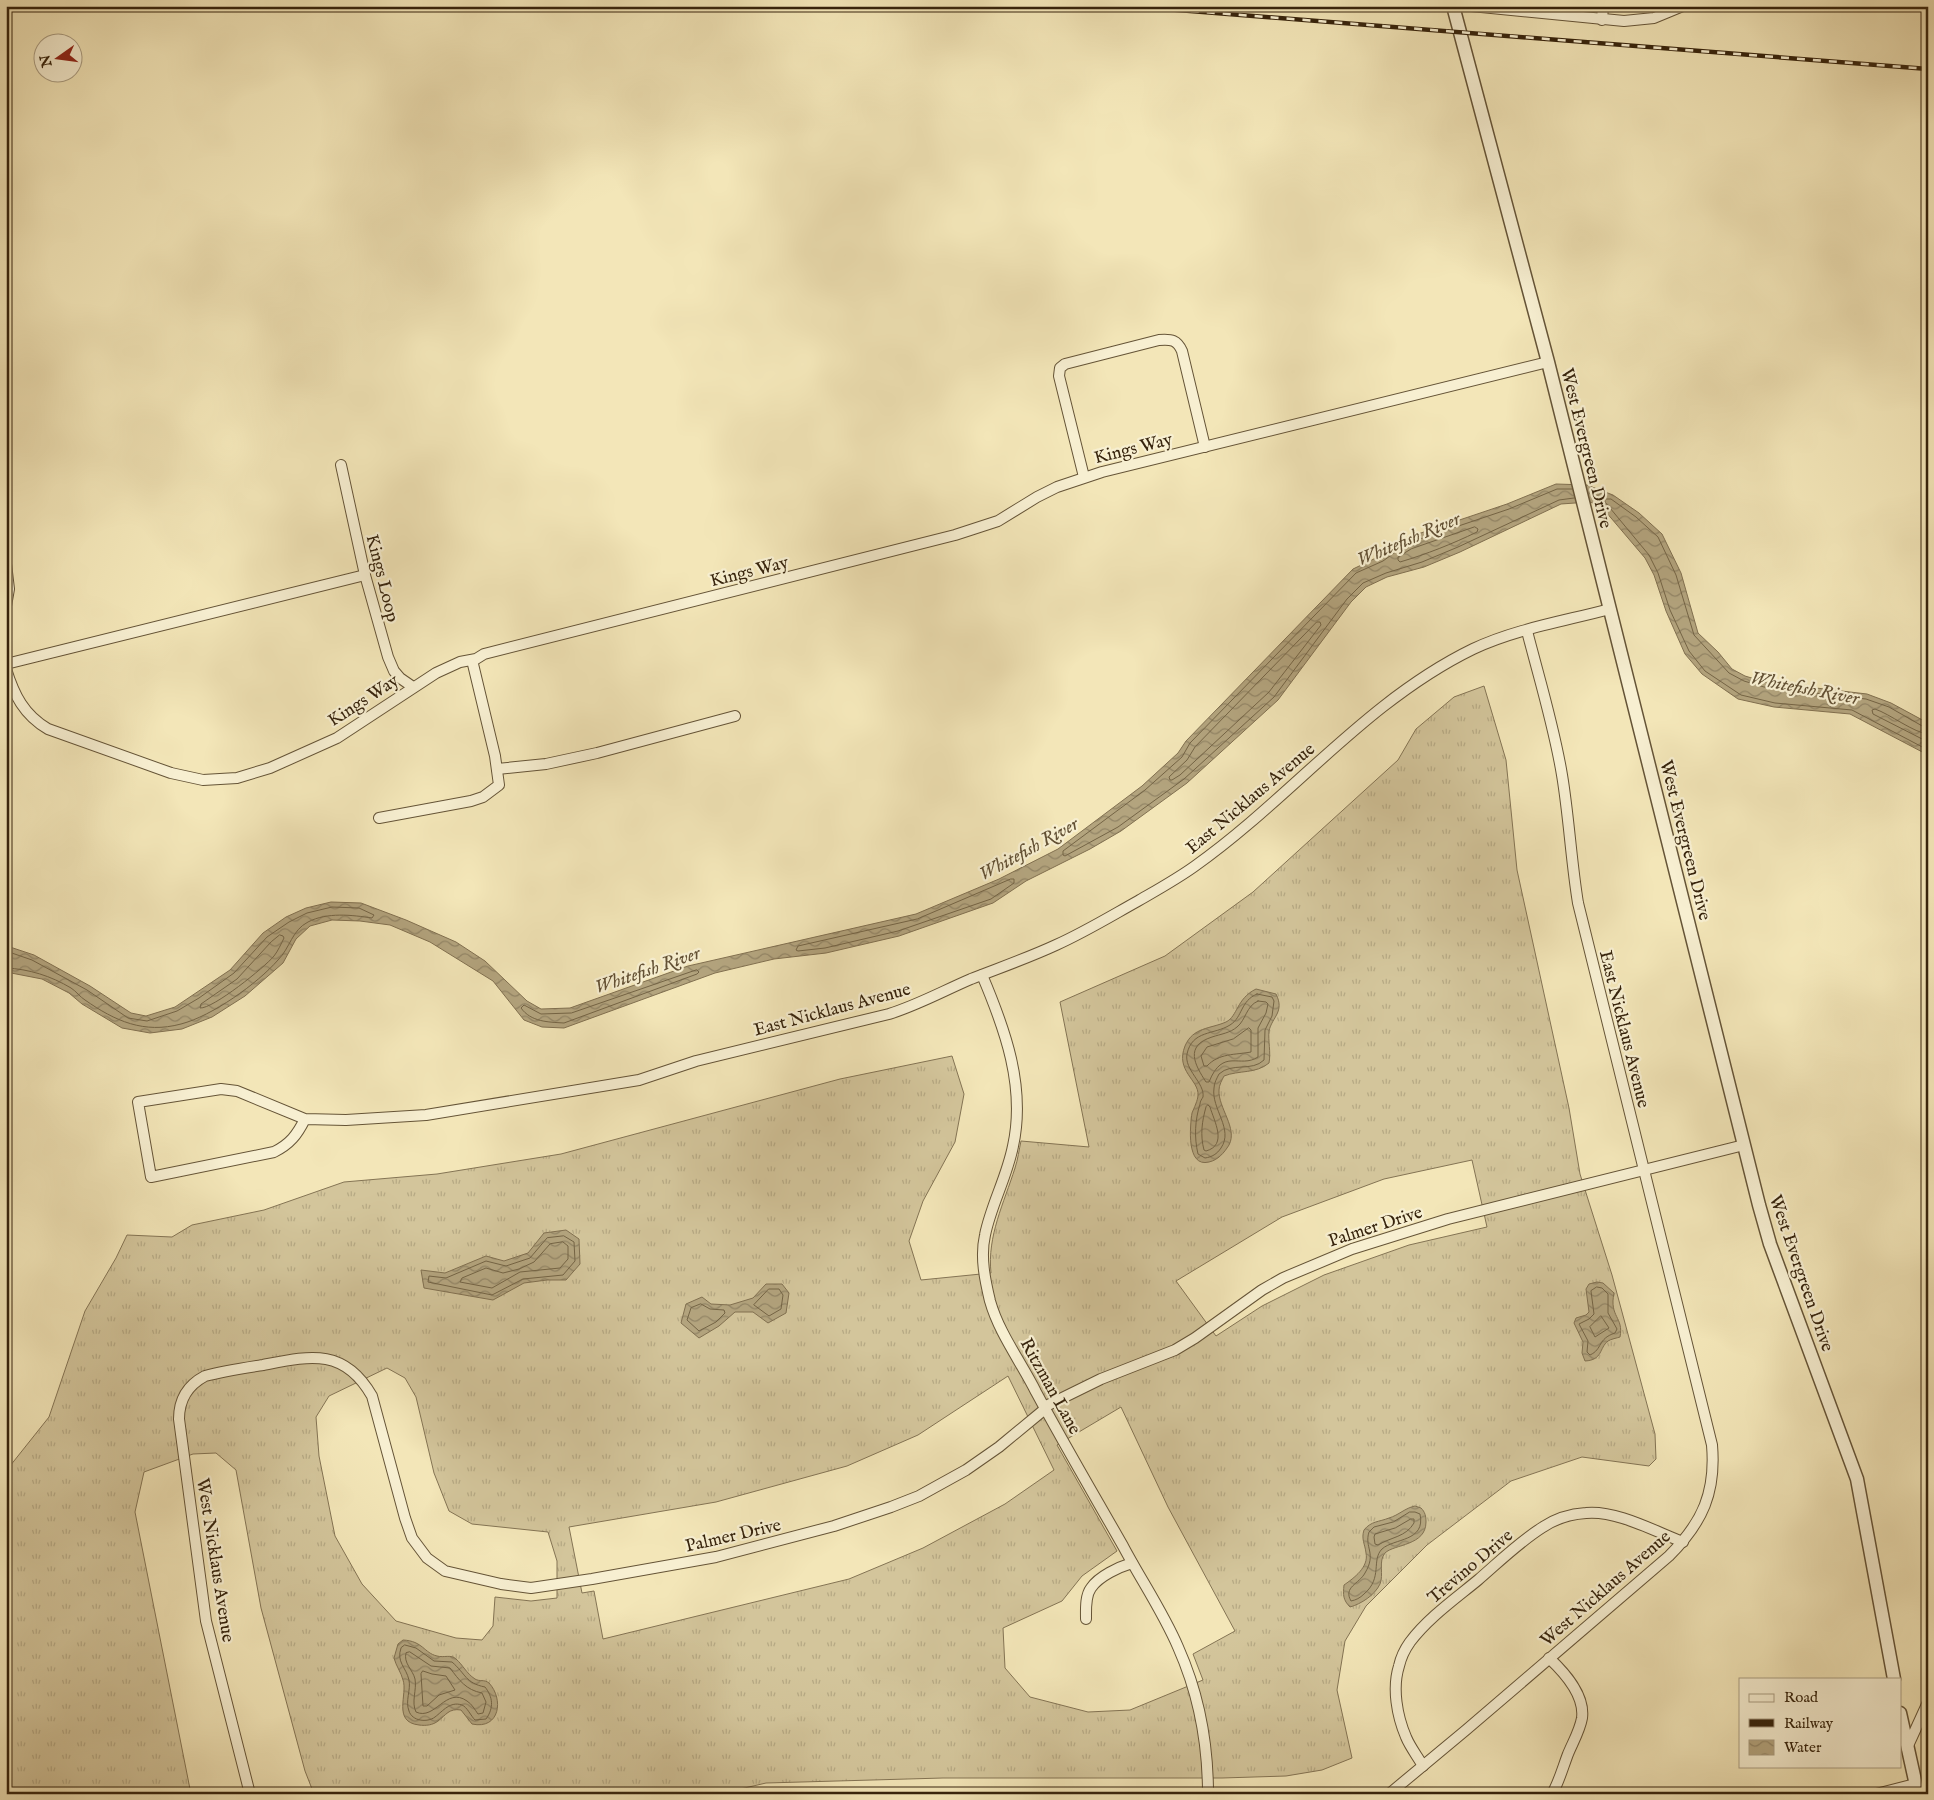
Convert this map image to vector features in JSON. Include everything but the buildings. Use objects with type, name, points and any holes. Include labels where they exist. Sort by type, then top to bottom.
[{"type":"street","name":"West Evergreen Drive","points":[[1453,6],[1548,362],[1770,1244],[1857,1479],[1894,1678]]},
{"type":"street","points":[[1471,6],[1624,21],[1644,20],[1667,14],[1683,6]]},
{"type":"street","points":[[1602,20],[1603,6]]},
{"type":"street","points":[[1084,477],[1059,376],[1060,368],[1065,364],[1160,340],[1170,339],[1178,342],[1182,351],[1205,447]]},
{"type":"street","name":"Kings Way","points":[[6,669],[20,705],[32,719],[48,729],[171,773],[192,778],[214,780],[248,775],[304,754],[358,725],[413,687],[448,667],[472,660],[484,654],[955,535],[998,521],[1047,491],[1084,477],[1548,362]]},
{"type":"street","name":"Kings Loop","points":[[341,465],[365,575],[391,665],[400,678],[413,687]]},
{"type":"street","points":[[6,564],[9,589],[6,606]]},
{"type":"street","points":[[6,664],[365,575]]},
{"type":"street","name":"East Nicklaus Avenue","points":[[304,1119],[296,1136],[287,1145],[274,1152],[151,1177],[138,1102],[221,1089],[237,1091],[304,1119],[346,1120],[426,1115],[639,1080],[696,1060],[889,1014],[912,1006],[1089,929],[1172,881],[1231,840],[1367,719],[1416,681],[1475,648],[1527,631],[1610,609]]},
{"type":"street","name":"East Nicklaus Avenue","points":[[1527,631],[1562,772],[1578,903],[1643,1170]]},
{"type":"street","points":[[379,818],[483,797],[499,784],[472,660]]},
{"type":"street","points":[[497,769],[546,764],[572,759],[735,716]]},
{"type":"street","name":"Ritzman Lane","points":[[982,975],[1008,1045],[1014,1073],[1017,1102],[1014,1146],[985,1235],[983,1254],[986,1284],[991,1304],[1004,1333],[1045,1408],[1168,1626],[1187,1668],[1206,1745],[1208,1794]]},
{"type":"street","name":"Palmer Drive","points":[[188,1389],[199,1380],[212,1374],[304,1357],[328,1359],[350,1370],[363,1381],[375,1404],[405,1518],[412,1538],[427,1558],[445,1571],[501,1584],[531,1588],[592,1580],[716,1557],[834,1526],[919,1496],[966,1470],[1045,1408],[1101,1379],[1176,1350],[1262,1290],[1325,1259],[1448,1219],[1744,1145]]},
{"type":"street","name":"West Nicklaus Avenue","points":[[1389,1794],[1424,1766],[1683,1542],[1702,1515],[1712,1481],[1714,1463],[1712,1445],[1643,1170]]},
{"type":"street","name":"West Nicklaus Avenue","points":[[188,1389],[180,1407],[179,1419],[205,1612],[250,1794]]},
{"type":"street","name":"Trevino Drive","points":[[1424,1766],[1406,1737],[1401,1721],[1396,1694],[1397,1676],[1401,1658],[1409,1643],[1420,1630],[1452,1602],[1527,1538],[1551,1522],[1568,1516],[1595,1512],[1612,1514],[1683,1542]]},
{"type":"street","points":[[1086,1619],[1086,1601],[1090,1588],[1122,1566],[1132,1564]]},
{"type":"street","points":[[1549,1658],[1563,1671],[1571,1683],[1580,1700],[1582,1712],[1579,1726],[1552,1794]]},
{"type":"street","points":[[1907,1748],[1928,1702]]},
{"type":"street","points":[[1876,1794],[1916,1789],[1902,1723]]},
{"type":"green space","points":[[1484,686],[1506,760],[1517,870],[1569,1108],[1580,1174],[1612,1275],[1655,1434],[1656,1459],[1649,1466],[1582,1457],[1511,1481],[1427,1545],[1366,1606],[1345,1641],[1337,1690],[1352,1758],[1322,1770],[1286,1776],[1222,1778],[943,1778],[766,1783],[719,1794],[314,1794],[305,1771],[261,1608],[236,1470],[216,1453],[193,1454],[144,1472],[135,1512],[191,1794],[6,1794],[6,1471],[49,1417],[85,1311],[127,1235],[172,1237],[192,1225],[264,1210],[344,1182],[437,1174],[561,1154],[840,1079],[952,1056],[964,1094],[955,1142],[923,1201],[909,1241],[921,1280],[991,1273],[990,1259],[994,1233],[1016,1165],[1021,1141],[1089,1147],[1060,1002],[1165,956],[1253,892],[1398,760],[1416,729],[1454,697]],"holes":[[[1472,1160],[1487,1227],[1409,1245],[1324,1275],[1262,1306],[1216,1336],[1176,1281],[1282,1217],[1384,1179]],[[387,1368],[405,1378],[416,1397],[434,1473],[449,1511],[472,1524],[548,1532],[557,1561],[557,1598],[531,1601],[495,1597],[493,1626],[482,1640],[456,1638],[396,1621],[362,1584],[335,1536],[319,1456],[316,1417],[329,1396]],[[1008,1376],[1054,1470],[1005,1504],[923,1548],[849,1579],[603,1639],[594,1591],[582,1593],[569,1527],[716,1502],[847,1466],[918,1435]],[[1121,1407],[1168,1507],[1235,1631],[1193,1654],[1203,1680],[1130,1710],[1088,1712],[1030,1697],[1005,1668],[1003,1628],[1062,1601],[1082,1576],[1117,1551],[1057,1445]]]},
{"type":"water","name":"Whitefish River","points":[[1556,484],[1587,485],[1613,495],[1639,513],[1662,534],[1681,573],[1698,633],[1732,669],[1745,676],[1765,682],[1867,694],[1891,703],[1928,723],[1928,755],[1850,714],[1774,707],[1738,699],[1702,674],[1685,654],[1666,611],[1654,575],[1645,558],[1600,505],[1589,502],[1561,504],[1460,552],[1424,567],[1387,577],[1366,587],[1351,602],[1278,700],[1187,783],[1121,831],[1026,881],[993,903],[899,936],[826,953],[774,959],[715,973],[564,1028],[542,1027],[524,1020],[493,981],[430,942],[390,925],[360,921],[332,920],[310,926],[296,939],[283,963],[245,996],[212,1017],[182,1029],[150,1033],[122,1028],[82,1004],[69,993],[42,979],[6,972],[6,946],[34,955],[90,986],[131,1013],[146,1016],[175,1007],[230,970],[263,933],[286,917],[306,908],[331,902],[361,903],[456,942],[485,961],[527,1001],[541,1009],[570,1008],[688,966],[916,914],[999,879],[1058,849],[1142,786],[1178,753],[1186,741],[1353,569],[1380,556],[1406,538],[1507,504]]},
{"type":"water","points":[[1256,989],[1276,994],[1279,1005],[1279,1010],[1269,1031],[1269,1063],[1259,1069],[1224,1076],[1219,1090],[1221,1104],[1230,1125],[1231,1138],[1229,1145],[1218,1158],[1209,1162],[1202,1162],[1196,1159],[1191,1145],[1192,1113],[1198,1095],[1183,1062],[1185,1046],[1188,1040],[1197,1032],[1230,1019],[1241,1002],[1249,993]]},
{"type":"water","points":[[566,1230],[579,1239],[580,1264],[566,1280],[524,1283],[493,1300],[424,1288],[421,1270],[445,1273],[486,1256],[504,1261],[528,1253],[544,1233]]},
{"type":"water","points":[[1603,1283],[1614,1293],[1613,1307],[1620,1325],[1620,1337],[1608,1341],[1598,1356],[1585,1361],[1582,1353],[1583,1342],[1574,1323],[1576,1318],[1589,1312],[1586,1289],[1589,1284]]},
{"type":"water","points":[[766,1284],[782,1284],[789,1293],[786,1313],[768,1323],[753,1312],[735,1312],[719,1326],[699,1338],[681,1323],[686,1304],[702,1297],[711,1304],[730,1305],[753,1298]]},
{"type":"water","points":[[1415,1506],[1423,1511],[1426,1522],[1425,1530],[1415,1540],[1385,1553],[1382,1560],[1381,1580],[1378,1588],[1359,1604],[1350,1607],[1344,1597],[1344,1585],[1360,1572],[1365,1563],[1364,1530],[1372,1523],[1393,1517]]},
{"type":"water","points":[[403,1640],[415,1643],[437,1656],[450,1656],[454,1658],[475,1679],[489,1683],[497,1697],[497,1712],[494,1718],[481,1725],[472,1724],[461,1710],[457,1710],[448,1712],[429,1725],[411,1723],[406,1719],[403,1713],[403,1680],[394,1658],[398,1644]]},
{"type":"railway","points":[[1127,6],[1928,69]]}]
